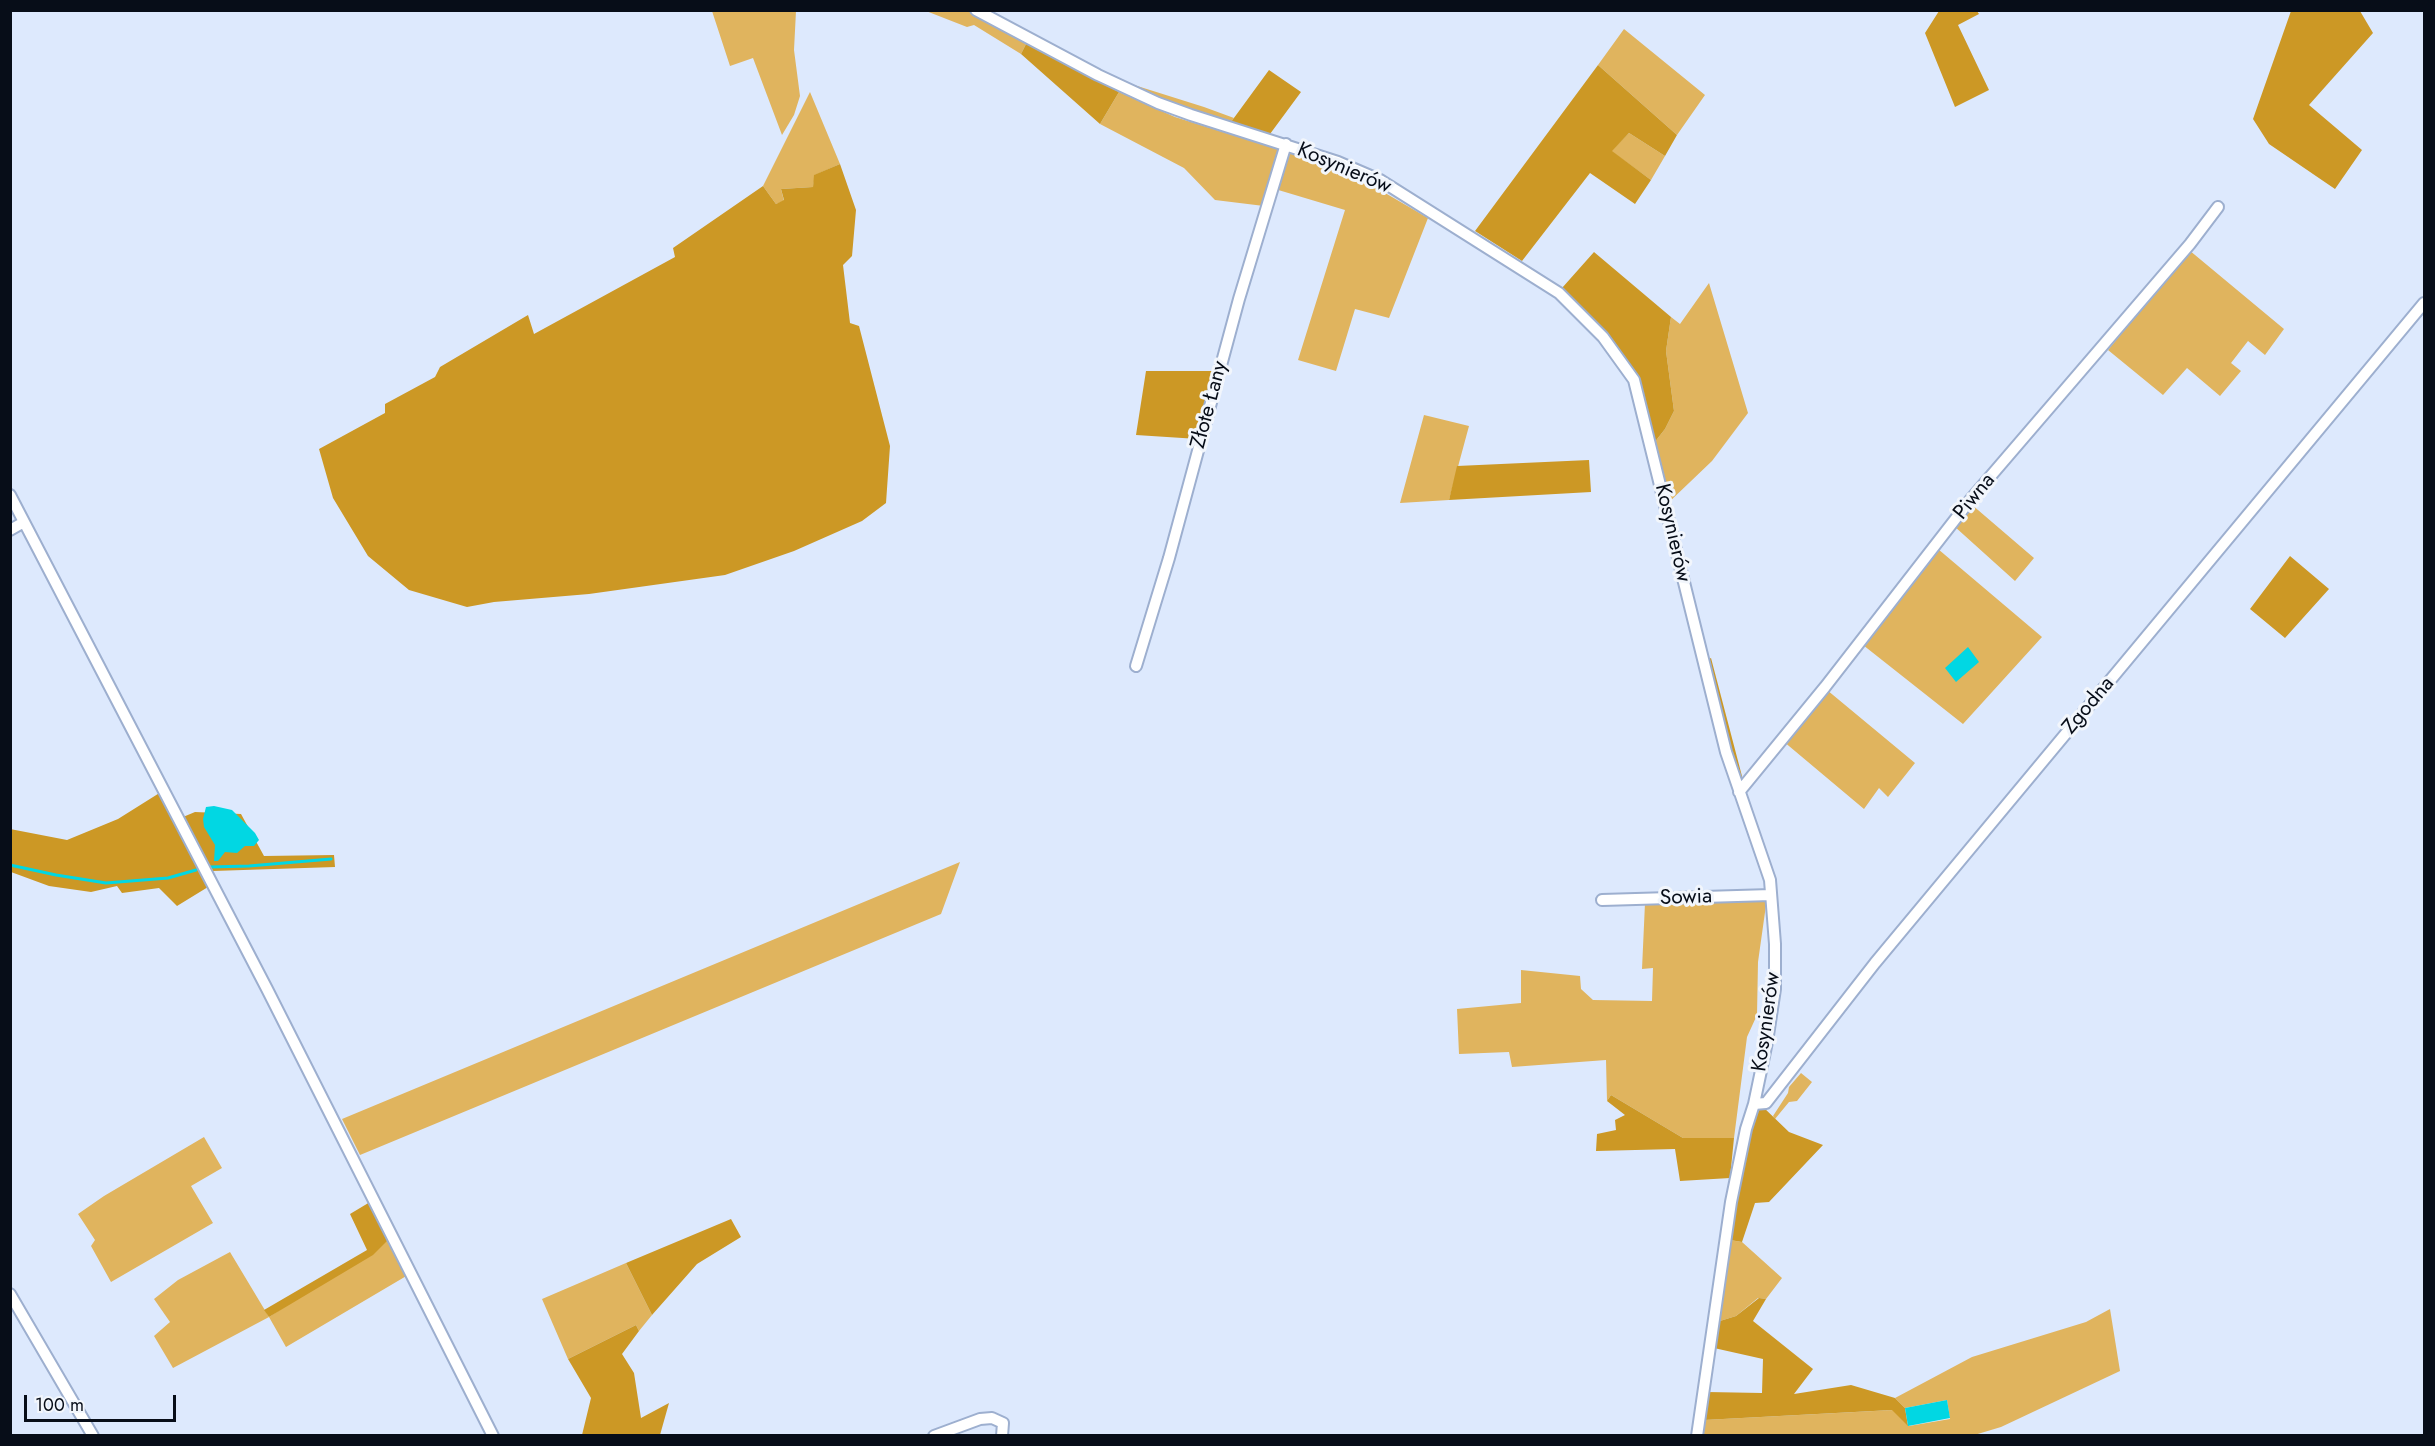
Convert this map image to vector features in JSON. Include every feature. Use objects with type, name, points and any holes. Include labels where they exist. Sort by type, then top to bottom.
[{"type":"street","name":"Kosynierów","points":[[976,10],[1098,75],[1158,103],[1338,162],[1380,180],[1559,293],[1603,337],[1634,380],[1700,654],[1739,792],[1770,880],[1775,944],[1775,989],[1767,1042],[1731,1202],[1697,1436]]},
{"type":"street","name":"Złote Łany","points":[[1136,666],[1169,558],[1239,299],[1286,144]]},
{"type":"street","name":"Piwna","points":[[1739,792],[1825,687],[1971,499],[2183,253],[2218,207]]},
{"type":"street","name":"Zgodna","points":[[1754,1104],[1766,1103],[1875,963],[2424,303]]},
{"type":"street","points":[[10,495],[272,999],[494,1436]]},
{"type":"street","points":[[10,530],[24,522]]},
{"type":"street","name":"Sowia","points":[[1602,900],[1771,895]]},
{"type":"street","points":[[10,1294],[93,1436]]},
{"type":"street","points":[[934,1436],[980,1419],[992,1418],[1003,1424],[1002,1436]]},
{"type":"shaded area","points":[[712,11],[796,11],[794,50],[800,96],[794,115],[782,135],[753,58],[730,66]]},
{"type":"shaded area","points":[[926,11],[968,11],[1027,42],[1021,54],[974,25],[967,27]]},
{"type":"shaded area","points":[[1939,11],[1977,11],[1979,14],[1958,25],[1989,90],[1955,107],[1925,33]]},
{"type":"shaded area","points":[[2291,11],[2360,11],[2373,33],[2309,105],[2362,150],[2335,189],[2269,144],[2253,119]]},
{"type":"shaded area","points":[[1624,29],[1705,95],[1677,135],[1598,65]]},
{"type":"shaded area","points":[[1027,42],[1119,92],[1100,124],[1021,54]]},
{"type":"shaded area","points":[[1598,65],[1677,135],[1665,156],[1629,133],[1612,151],[1651,180],[1635,204],[1590,173],[1522,261],[1475,231]]},
{"type":"shaded area","points":[[1269,70],[1301,92],[1270,134],[1231,122]]},
{"type":"shaded area","points":[[1115,79],[1234,118],[1231,122],[1195,111],[1150,95]]},
{"type":"shaded area","points":[[810,92],[840,164],[815,175],[813,187],[781,189],[784,201],[776,204],[763,186]]},
{"type":"shaded area","points":[[1119,92],[1175,117],[1281,150],[1264,206],[1215,200],[1184,168],[1100,124]]},
{"type":"shaded area","points":[[1629,133],[1665,156],[1651,180],[1611,151]]},
{"type":"shaded area","points":[[1289,151],[1368,183],[1428,218],[1389,318],[1355,309],[1336,371],[1298,360],[1345,210],[1275,189]]},
{"type":"shaded area","points":[[840,164],[856,210],[852,256],[843,265],[850,323],[859,326],[890,446],[886,503],[862,521],[794,551],[725,575],[589,594],[494,602],[467,607],[409,590],[368,556],[333,498],[319,449],[385,413],[385,404],[435,377],[440,367],[528,315],[534,334],[675,257],[673,248],[763,186],[776,204],[784,200],[781,189],[813,187],[814,175]]},
{"type":"shaded area","points":[[2189,250],[2284,329],[2265,355],[2248,341],[2231,363],[2241,371],[2220,396],[2187,368],[2163,395],[2108,350]]},
{"type":"shaded area","points":[[1594,252],[1671,317],[1666,351],[1674,411],[1665,429],[1654,443],[1621,354],[1602,327],[1562,288]]},
{"type":"shaded area","points":[[1709,283],[1748,413],[1712,461],[1667,504],[1654,443],[1665,429],[1674,411],[1666,351],[1671,317],[1680,324]]},
{"type":"shaded area","points":[[1146,371],[1214,371],[1198,439],[1136,435]]},
{"type":"shaded area","points":[[1424,415],[1469,426],[1449,500],[1400,503]]},
{"type":"shaded area","points":[[1589,460],[1591,492],[1449,500],[1457,466]]},
{"type":"shaded area","points":[[1971,504],[2034,558],[2015,581],[1954,526]]},
{"type":"shaded area","points":[[1938,549],[2042,637],[1963,724],[1863,645]]},
{"type":"shaded area","points":[[2290,556],[2329,589],[2285,638],[2250,609]]},
{"type":"shaded area","points":[[1711,658],[1743,780],[1740,786],[1705,661]]},
{"type":"shaded area","points":[[1827,690],[1915,763],[1888,797],[1879,788],[1864,809],[1783,741]]},
{"type":"shaded area","points":[[161,792],[208,887],[177,906],[159,888],[122,893],[117,886],[91,892],[49,886],[11,872],[10,829],[67,840],[118,819]]},
{"type":"shaded area","points":[[195,812],[241,814],[264,856],[334,855],[335,867],[213,871],[183,817]]},
{"type":"shaded area","points":[[960,862],[941,914],[360,1155],[342,1119]]},
{"type":"shaded area","points":[[1767,898],[1758,962],[1757,1015],[1747,1037],[1734,1138],[1683,1138],[1611,1095],[1607,1101],[1606,1060],[1512,1067],[1509,1052],[1459,1054],[1457,1009],[1521,1003],[1521,970],[1580,976],[1581,989],[1593,1000],[1652,1001],[1653,968],[1642,969],[1645,903]]},
{"type":"shaded area","points":[[1801,1073],[1812,1082],[1797,1101],[1789,1102],[1775,1119],[1773,1116],[1788,1093],[1789,1087]]},
{"type":"shaded area","points":[[1611,1095],[1683,1138],[1734,1138],[1730,1178],[1680,1181],[1675,1149],[1596,1151],[1597,1134],[1616,1130],[1615,1120],[1625,1115],[1607,1101]]},
{"type":"shaded area","points":[[1762,1106],[1789,1132],[1823,1145],[1769,1202],[1755,1203],[1742,1242],[1730,1240],[1754,1114]]},
{"type":"shaded area","points":[[204,1137],[222,1168],[191,1186],[213,1223],[111,1282],[91,1246],[95,1240],[78,1214],[104,1196]]},
{"type":"shaded area","points":[[370,1202],[390,1238],[373,1255],[269,1317],[264,1310],[367,1250],[350,1214]]},
{"type":"shaded area","points":[[731,1219],[741,1237],[697,1264],[652,1315],[626,1263]]},
{"type":"shaded area","points":[[390,1238],[408,1275],[286,1347],[269,1317]]},
{"type":"shaded area","points":[[1730,1240],[1742,1242],[1782,1278],[1766,1299],[1758,1298],[1736,1316],[1720,1321]]},
{"type":"shaded area","points":[[230,1252],[269,1317],[173,1368],[154,1336],[170,1322],[154,1299],[178,1280]]},
{"type":"shaded area","points":[[626,1263],[652,1315],[639,1331],[636,1325],[568,1359],[542,1299]]},
{"type":"shaded area","points":[[1759,1298],[1766,1299],[1753,1321],[1813,1369],[1794,1394],[1851,1385],[1895,1398],[1905,1408],[1908,1426],[1892,1410],[1704,1420],[1707,1392],[1762,1393],[1763,1359],[1714,1348],[1720,1321],[1736,1316]]},
{"type":"shaded area","points":[[2110,1309],[2120,1371],[2001,1427],[1971,1436],[1702,1436],[1704,1420],[1893,1410],[1909,1426],[1950,1419],[1947,1400],[1905,1408],[1895,1398],[1972,1357],[2086,1322]]},
{"type":"shaded area","points":[[636,1325],[639,1331],[622,1354],[634,1373],[641,1418],[669,1403],[660,1435],[582,1435],[591,1398],[568,1359]]},
{"type":"water","points":[[1968,647],[1979,662],[1956,682],[1945,668]]},
{"type":"water","points":[[214,806],[232,810],[255,833],[259,840],[254,846],[245,846],[237,853],[225,852],[218,861],[214,861],[215,845],[204,827],[203,819],[206,807]]},
{"type":"water","points":[[1947,1400],[1950,1418],[1908,1426],[1905,1408]]},
{"type":"waterway","points":[[209,867],[331,859]]},
{"type":"waterway","points":[[10,865],[106,883],[168,878],[196,870]]}]
